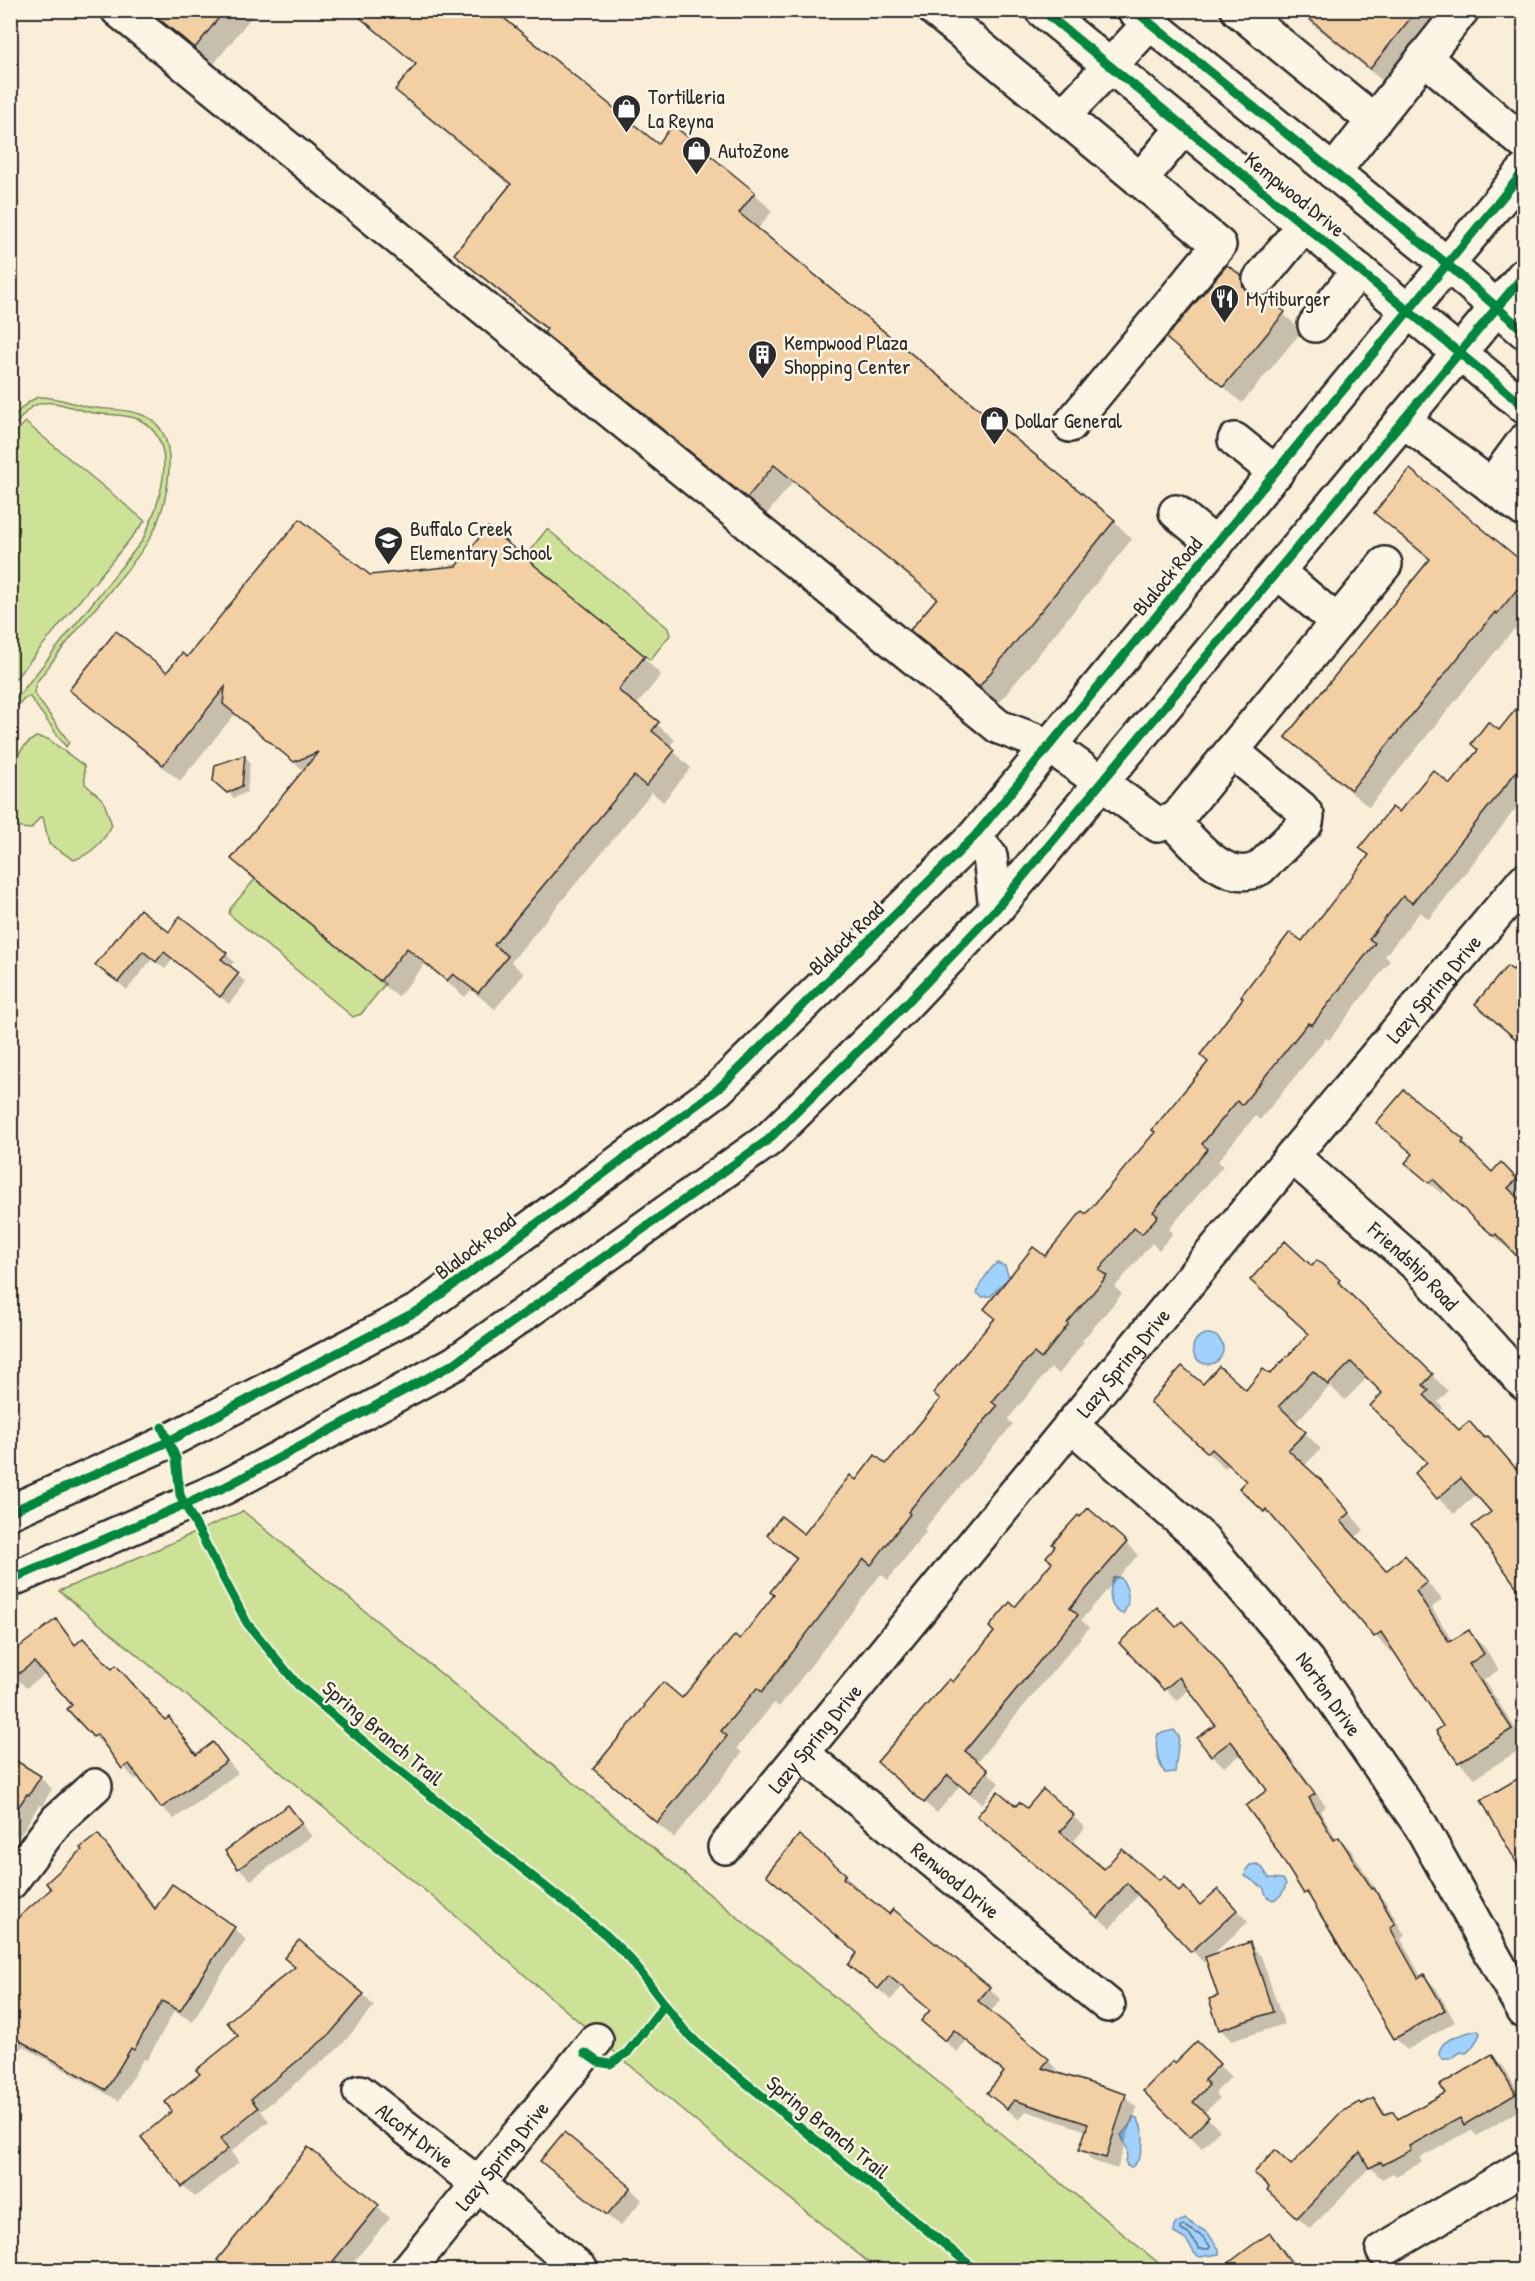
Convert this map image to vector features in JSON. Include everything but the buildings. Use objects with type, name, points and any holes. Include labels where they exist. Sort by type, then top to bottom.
[{"type":"main road","points":[[118,10],[999,728],[1050,746],[1158,825],[1172,821],[1385,564]]},
{"type":"main road","points":[[935,10],[1219,245],[1070,425]]},
{"type":"main road","name":"Kempwood Drive","points":[[1042,10],[1524,406]]},
{"type":"main road","points":[[1238,10],[1374,121]]},
{"type":"main road","points":[[1334,172],[1462,10]]},
{"type":"main road","points":[[1063,116],[1110,66],[1149,15]]},
{"type":"main road","name":"Kempwood Drive","points":[[1149,15],[1524,331]]},
{"type":"main road","points":[[1424,57],[1524,143]]},
{"type":"main road","points":[[1140,180],[1184,127]]},
{"type":"main road","name":"Blalock Road","points":[[10,1512],[161,1445],[421,1309],[718,1089],[975,837],[1524,171]]},
{"type":"main road","points":[[1260,279],[1304,225]]},
{"type":"main road","points":[[1315,325],[1359,270]]},
{"type":"main road","points":[[10,1580],[225,1487],[455,1363],[768,1140],[904,1006],[996,909],[1524,275]]},
{"type":"main road","points":[[1404,421],[1524,510]]},
{"type":"main road","points":[[1235,440],[1276,473]]},
{"type":"main road","points":[[1491,486],[1524,441]]},
{"type":"main road","points":[[1176,512],[1216,545]]},
{"type":"main road","points":[[1278,572],[1337,622]]},
{"type":"main road","points":[[1172,821],[1224,869],[1244,873],[1251,873],[1260,867],[1306,823],[1306,816],[1301,808],[1232,750]]},
{"type":"main road","points":[[975,837],[990,856],[996,909]]},
{"type":"main road","name":"Lazy Spring Drive","points":[[725,1847],[1292,1156],[1524,881]]},
{"type":"main road","name":"Friendship Road","points":[[1292,1156],[1419,1267],[1524,1383]]},
{"type":"main road","name":"Norton Drive","points":[[1071,1425],[1200,1537],[1307,1661],[1421,1826],[1524,2011]]},
{"type":"main road","name":"Renwood Drive","points":[[803,1754],[1108,2005]]},
{"type":"main road","points":[[10,1883],[57,1820],[94,1786]]},
{"type":"main road","name":"Lazy Spring Drive","points":[[408,2271],[596,2040]]},
{"type":"main road","name":"Alcott Drive","points":[[360,2092],[478,2184],[581,2271]]},
{"type":"main road","points":[[1383,2250],[1524,2167]]},
{"type":"green space","points":[[38,397],[143,415],[160,428],[166,441],[169,457],[166,492],[157,524],[151,536],[132,564],[36,683],[34,693],[69,742],[66,747],[30,697],[25,698],[11,713],[11,705],[142,541],[160,494],[164,460],[161,444],[153,430],[140,420],[130,417],[43,403],[28,410],[11,431],[13,420],[19,411]]},
{"type":"green space","points":[[25,422],[145,521],[11,684],[11,439]]},
{"type":"green space","points":[[547,529],[668,628],[670,635],[650,660],[524,558]]},
{"type":"green space","points":[[36,737],[48,739],[84,766],[85,784],[103,800],[112,825],[96,846],[74,860],[49,844],[43,817],[40,817],[31,829],[21,828],[11,819],[10,784],[14,763],[19,753]]},
{"type":"green space","points":[[255,879],[385,984],[361,1014],[353,1017],[229,914],[230,909]]},
{"type":"green space","points":[[243,1511],[1167,2270],[878,2270],[714,2137],[445,1907],[59,1591]]},
{"type":"water","points":[[997,1263],[1005,1266],[1008,1275],[1012,1277],[1010,1286],[1004,1282],[991,1296],[982,1297],[977,1293],[978,1290],[988,1272]]},
{"type":"water","points":[[1208,1334],[1218,1339],[1223,1349],[1218,1359],[1208,1364],[1198,1359],[1193,1349],[1198,1339]]},
{"type":"water","points":[[1113,1578],[1121,1578],[1127,1591],[1128,1600],[1123,1614],[1118,1612],[1112,1604],[1110,1594]]},
{"type":"water","points":[[1174,1730],[1179,1737],[1175,1772],[1165,1773],[1157,1754],[1158,1734]]},
{"type":"water","points":[[1257,1864],[1262,1867],[1269,1878],[1283,1879],[1286,1884],[1282,1894],[1276,1899],[1267,1897],[1263,1887],[1245,1876],[1250,1865]]},
{"type":"water","points":[[1477,2030],[1480,2033],[1478,2038],[1466,2053],[1461,2052],[1450,2059],[1443,2059],[1439,2055],[1440,2049],[1447,2041]]},
{"type":"water","points":[[1133,2117],[1137,2118],[1140,2124],[1143,2144],[1140,2157],[1132,2167],[1127,2166],[1128,2151],[1121,2135],[1130,2126]]},
{"type":"water","points":[[1185,2219],[1208,2233],[1219,2249],[1219,2254],[1200,2257],[1195,2254],[1186,2240],[1174,2233],[1175,2224]]},
{"type":"cycle path","points":[[1042,10],[1524,406]]},
{"type":"cycle path","points":[[1134,10],[1447,264],[1524,331]]},
{"type":"cycle path","points":[[10,1512],[161,1445],[421,1309],[718,1089],[974,837],[1524,171]]},
{"type":"cycle path","points":[[10,1580],[225,1487],[455,1363],[768,1140],[904,1006],[996,909],[1524,275]]},
{"type":"cycle path","name":"Spring Branch Trail","points":[[162,1427],[176,1458],[180,1495],[247,1623],[297,1684],[377,1753],[606,1935],[631,1960],[684,2030],[697,2043],[976,2270]]},
{"type":"cycle path","points":[[585,2053],[598,2062],[610,2064],[627,2053],[665,2004]]},
{"type":"place","name":"Tortilleria La Reyna","points":[[627,134]]},
{"type":"place","name":"AutoZone","points":[[697,176]]},
{"type":"place","name":"Mytiburger","points":[[1225,324]]},
{"type":"place","name":"Kempwood Plaza Shopping Center","points":[[763,380]]},
{"type":"place","name":"Dollar General","points":[[994,446]]},
{"type":"place","name":"Buffalo Creek Elementary School","points":[[389,566]]}]
